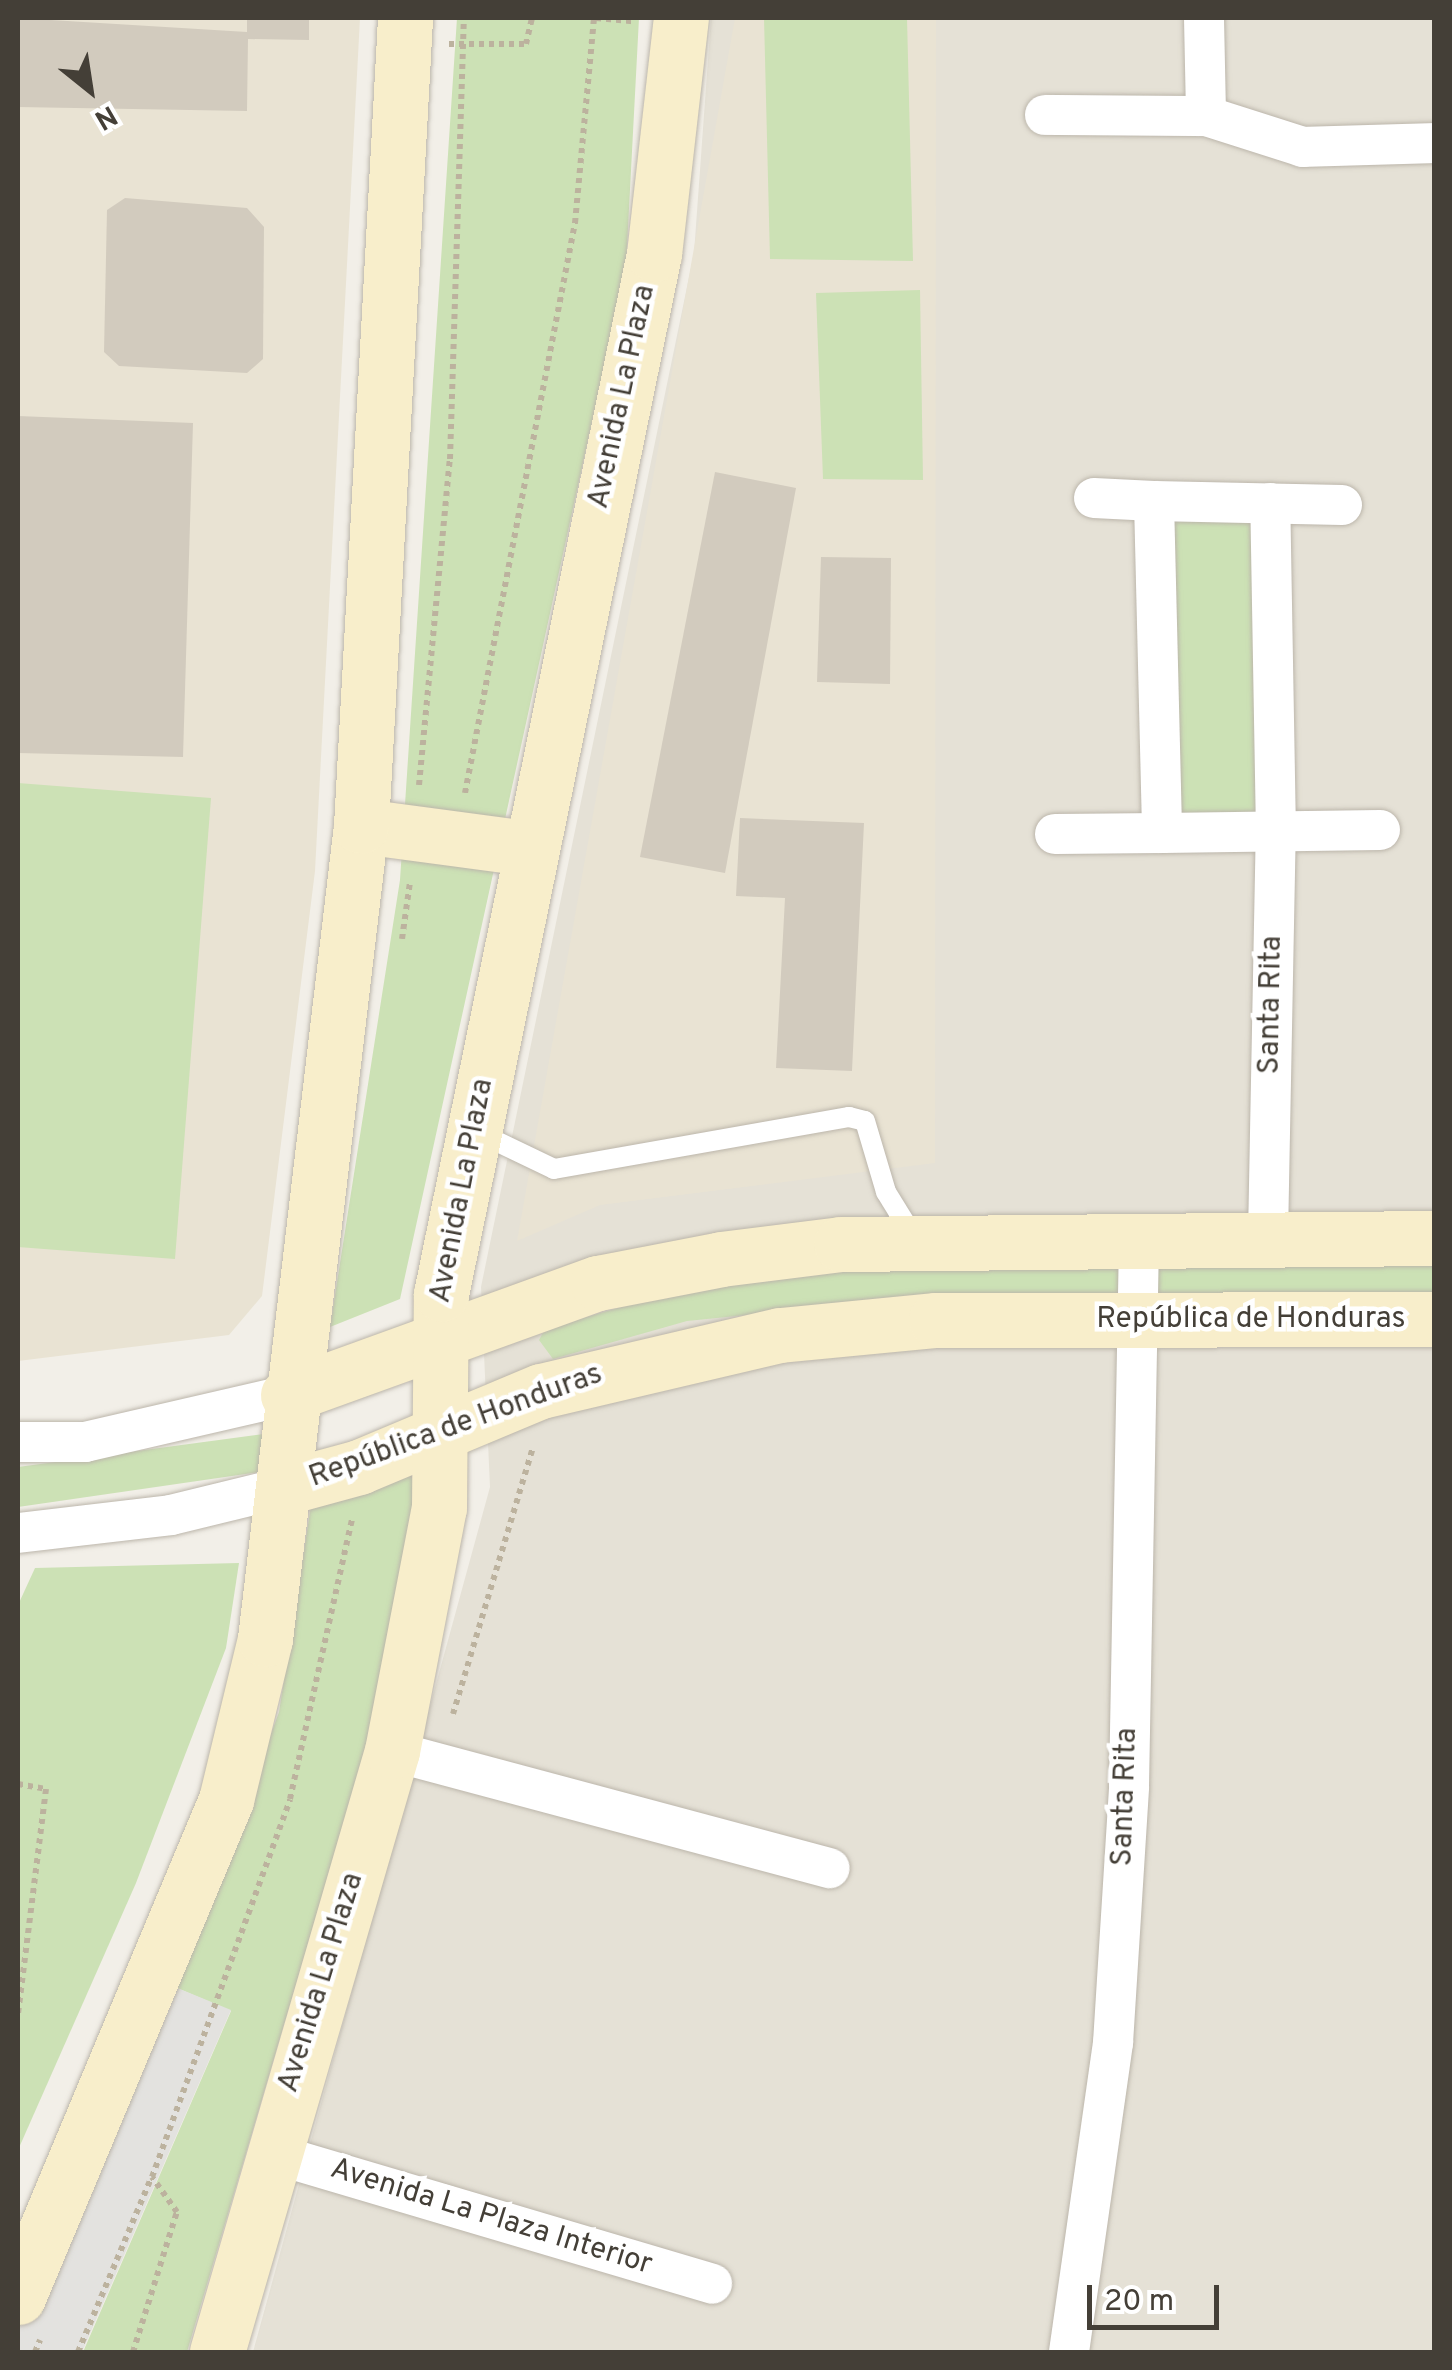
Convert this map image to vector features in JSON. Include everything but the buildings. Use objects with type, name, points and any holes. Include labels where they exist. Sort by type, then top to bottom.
[{"type":"main road","points":[[18,2297],[226,1800],[264,1638],[286,1487],[288,1394],[361,826],[405,18]]},
{"type":"main road","name":"Avenida La Plaza","points":[[217,2352],[270,2153],[392,1751],[439,1508],[442,1433],[437,1342],[526,848],[654,254],[682,18]]},
{"type":"main road","points":[[361,826],[526,848]]},
{"type":"main road","points":[[288,1394],[598,1283],[841,1244],[1434,1238]]},
{"type":"main road","name":"República de Honduras","points":[[286,1487],[359,1467],[541,1391],[657,1358],[780,1335],[936,1320],[1434,1319]]},
{"type":"street","points":[[1204,18],[1206,116]]},
{"type":"street","points":[[1046,115],[1206,116],[1303,147],[1434,143]]},
{"type":"street","points":[[1094,498],[1342,505]]},
{"type":"street","points":[[1154,500],[1162,832]]},
{"type":"street","name":"Santa Rita","points":[[1268,1237],[1276,833],[1270,504]]},
{"type":"street","points":[[1055,834],[1380,830]]},
{"type":"street","name":"Santa Rita","points":[[1070,2352],[1112,2043],[1129,1786],[1132,1320],[1139,1238]]},
{"type":"street","points":[[18,1442],[104,1438],[288,1394]]},
{"type":"street","name":"República de Honduras","points":[[18,1533],[171,1515],[286,1487]]},
{"type":"street","points":[[392,1751],[830,1868]]},
{"type":"street","name":"Avenida La Plaza Interior","points":[[270,2153],[712,2284]]},
{"type":"lane","points":[[475,1131],[554,1169],[849,1116],[865,1121],[888,1198],[918,1245]]},
{"type":"path","points":[[463,44],[526,44],[532,18]]},
{"type":"path","points":[[457,839],[494,615],[540,424],[572,242],[594,18]]},
{"type":"path","points":[[78,2352],[152,2177],[290,1799],[342,1579],[359,1467]]},
{"type":"path","points":[[18,1784],[46,1788],[18,2015]]},
{"type":"path","points":[[133,2352],[176,2212],[152,2177]]},
{"type":"shaded area","points":[[18,18],[360,18],[315,871],[262,1296],[229,1335],[18,1361]]},
{"type":"shaded area","points":[[711,18],[1434,18],[1434,2352],[253,2352],[490,1487],[481,1287],[694,253]]},
{"type":"shaded area","points":[[735,18],[936,18],[935,1163],[600,1205],[517,1241]]},
{"type":"shaded area","points":[[153,1978],[231,2010],[82,2352],[18,2352],[18,2297]]},
{"type":"green space","points":[[457,18],[639,18],[626,266],[400,1299],[330,1327],[400,880]]},
{"type":"green space","points":[[764,18],[907,18],[913,261],[770,259]]},
{"type":"green space","points":[[920,290],[923,480],[823,479],[816,293]]},
{"type":"green space","points":[[1259,516],[1263,818],[1174,819],[1171,517]]},
{"type":"green space","points":[[18,783],[211,798],[175,1259],[18,1247]]},
{"type":"green space","points":[[1434,1262],[1434,1294],[917,1298],[687,1321],[553,1359],[539,1340],[545,1329],[663,1295],[785,1271]]},
{"type":"green space","points":[[264,1434],[260,1472],[18,1507],[18,1467]]},
{"type":"green space","points":[[423,1455],[382,1694],[187,2352],[83,2352],[231,2011],[177,1988],[279,1712],[312,1499]]},
{"type":"green space","points":[[239,1563],[226,1648],[136,1883],[18,2150],[18,1605],[35,1568]]}]
